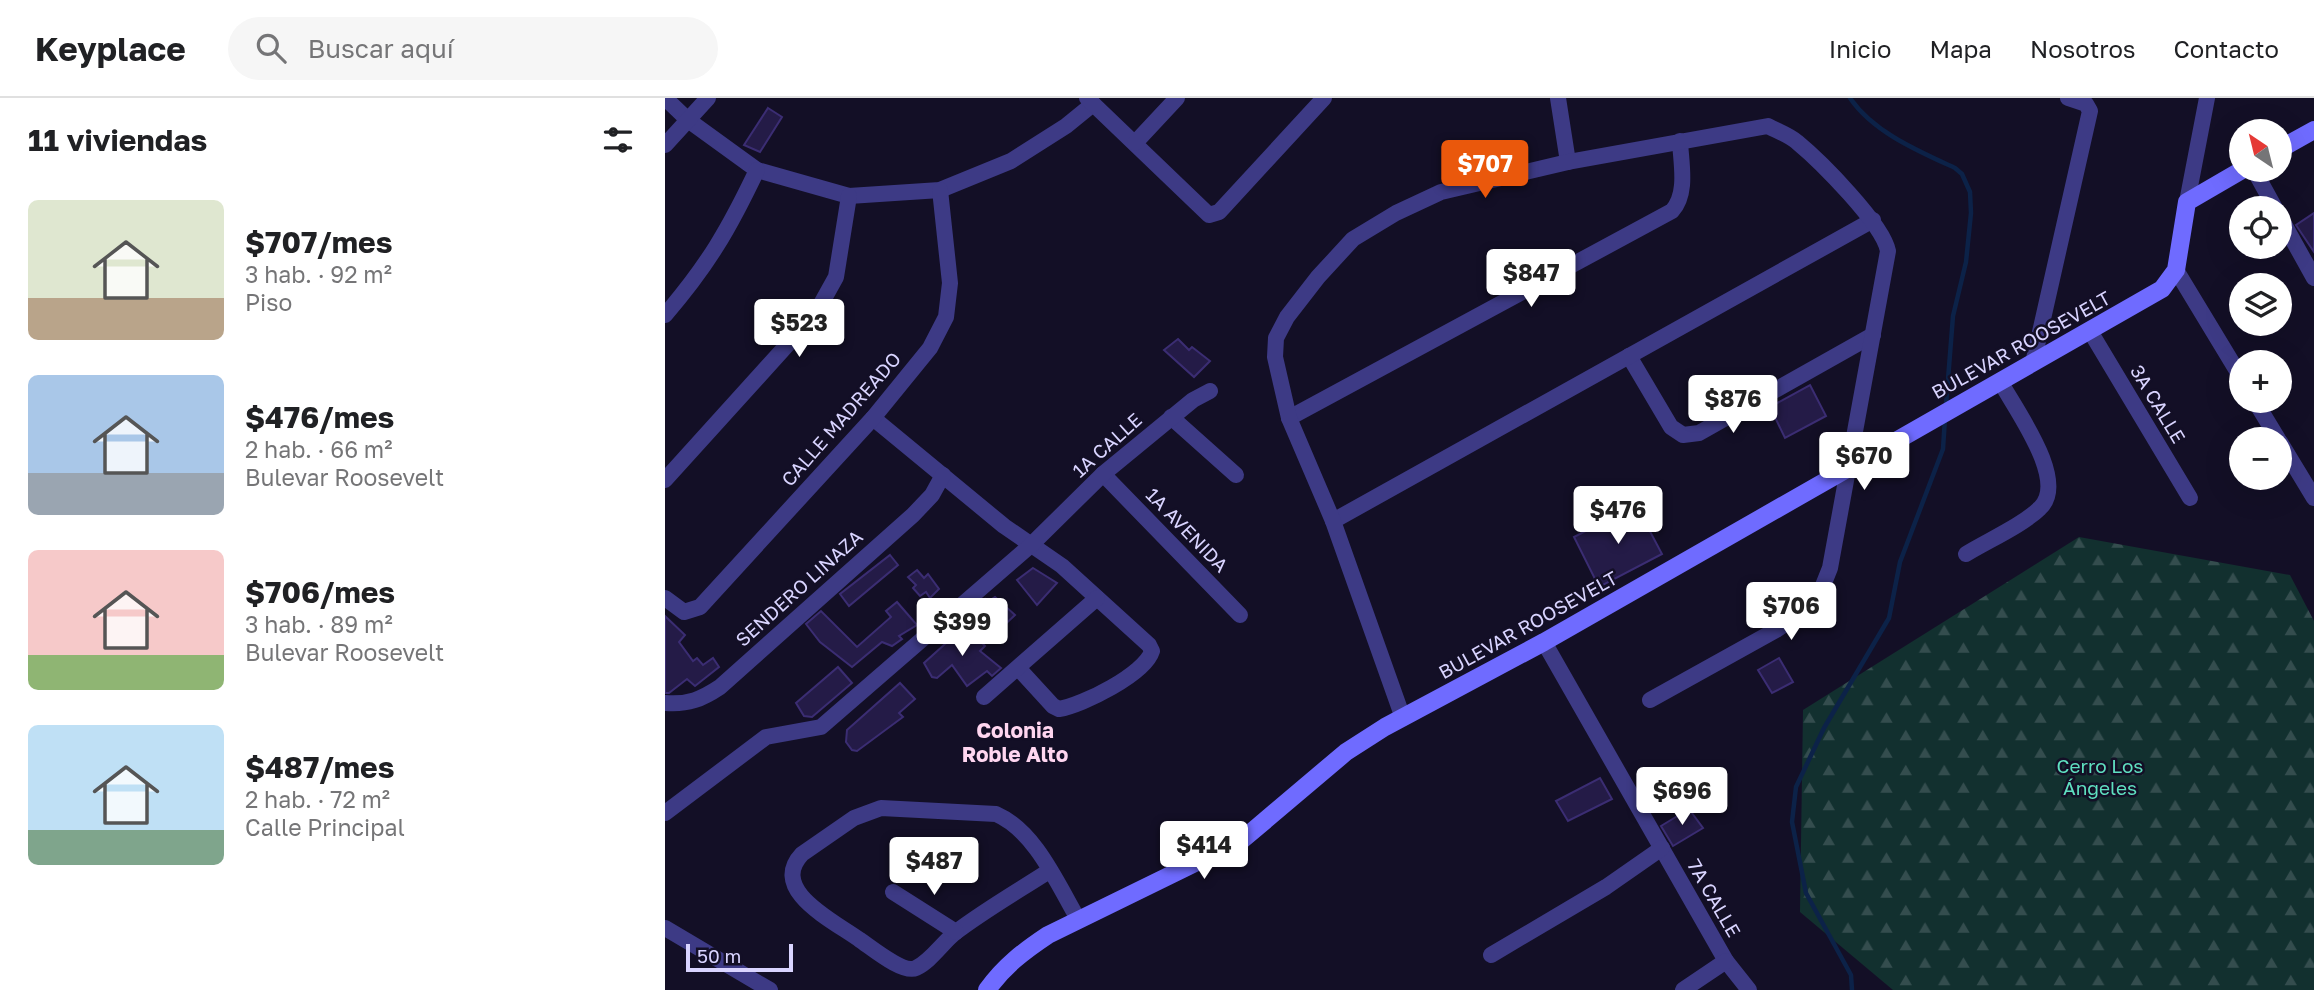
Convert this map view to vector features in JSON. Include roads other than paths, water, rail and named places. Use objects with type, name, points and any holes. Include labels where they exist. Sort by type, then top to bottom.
[{"type":"main road","points":[[2293,142],[2314,130]]},
{"type":"main road","points":[[2176,270],[2187,202],[2229,178]]},
{"type":"main road","name":"BULEVAR ROOSEVELT","points":[[987,990],[999,973],[1021,953],[1077,919],[1242,839],[1346,752],[2090,331],[2162,289],[2176,270]]},
{"type":"street","points":[[665,98],[688,120],[757,170],[849,195],[940,190],[1011,161],[1066,126],[1090,101],[1203,211],[1214,215],[1324,98]]},
{"type":"street","points":[[665,145],[708,98]]},
{"type":"street","points":[[1135,143],[1177,98]]},
{"type":"street","points":[[1558,98],[1568,162]]},
{"type":"street","points":[[2033,363],[2090,111],[2086,104],[2068,98]]},
{"type":"street","points":[[2187,202],[2207,98]]},
{"type":"street","points":[[1403,718],[1332,522],[1289,418],[1275,357],[1276,338],[1287,317],[1318,276],[1353,239],[1440,192],[1568,162],[1767,126],[1795,140],[1873,220],[1887,242],[1888,251],[1851,465],[1830,568],[1816,603],[1776,630],[1650,700]]},
{"type":"street","points":[[1289,418],[1672,211],[1682,192],[1680,141]]},
{"type":"street","points":[[665,315],[697,278],[728,231],[757,170]]},
{"type":"street","name":"CALLE MADREADO","points":[[665,598],[684,612],[699,607],[873,418],[923,358],[946,317],[950,283],[940,190]]},
{"type":"street","points":[[665,480],[816,313],[836,277],[849,195]]},
{"type":"street","points":[[1332,522],[1873,220]]},
{"type":"street","points":[[2292,239],[2314,278]]},
{"type":"street","points":[[2176,270],[2229,358]]},
{"type":"street","name":"3A CALLE","points":[[2090,331],[2190,498]]},
{"type":"street","points":[[1629,356],[1671,426],[1683,435],[1699,433],[1873,335]]},
{"type":"street","points":[[1966,554],[2041,508],[2049,492],[2050,480],[2043,459],[2000,381]]},
{"type":"street","name":"1A CALLE","points":[[665,813],[765,737],[821,727],[1034,541],[1103,474],[1171,417],[1210,391]]},
{"type":"street","points":[[1171,417],[1235,475]]},
{"type":"street","points":[[873,418],[943,475],[1034,541],[1149,645],[1152,652],[1147,664],[1136,673],[1059,709],[1053,706],[1019,669]]},
{"type":"street","points":[[2292,462],[2314,498]]},
{"type":"street","name":"1A AVENIDA","points":[[1103,474],[1240,615]]},
{"type":"street","name":"SENDERO LINAZA","points":[[665,703],[680,705],[700,700],[720,687],[913,515],[939,485],[943,475]]},
{"type":"street","points":[[984,698],[1097,598]]},
{"type":"street","name":"7A CALLE","points":[[1544,642],[1726,961],[1749,990]]},
{"type":"street","points":[[1049,871],[955,932],[917,968],[908,970],[886,958],[806,901],[792,884],[791,877],[796,860],[802,853],[853,818],[881,808],[996,814],[1010,820],[1049,871],[1077,919]]},
{"type":"street","points":[[1491,955],[1606,887],[1662,848]]},
{"type":"street","points":[[893,892],[955,932]]},
{"type":"street","points":[[665,929],[770,990]]},
{"type":"street","points":[[1682,990],[1726,961]]},
{"type":"waterway","points":[[1850,98],[1884,131],[1955,168],[1962,174],[1970,192],[1971,213],[1966,262],[1953,316],[1946,405]]},
{"type":"waterway","points":[[1852,990],[1851,975],[1806,893],[1792,822],[1796,787],[1824,728],[1889,618],[1900,562],[1943,449],[1945,418]]},
{"type":"district","name":"Colonia Roble Alto","points":[[1015,743]]},
{"type":"park label","name":"Cerro Los Ángeles","points":[[2100,777]]}]
